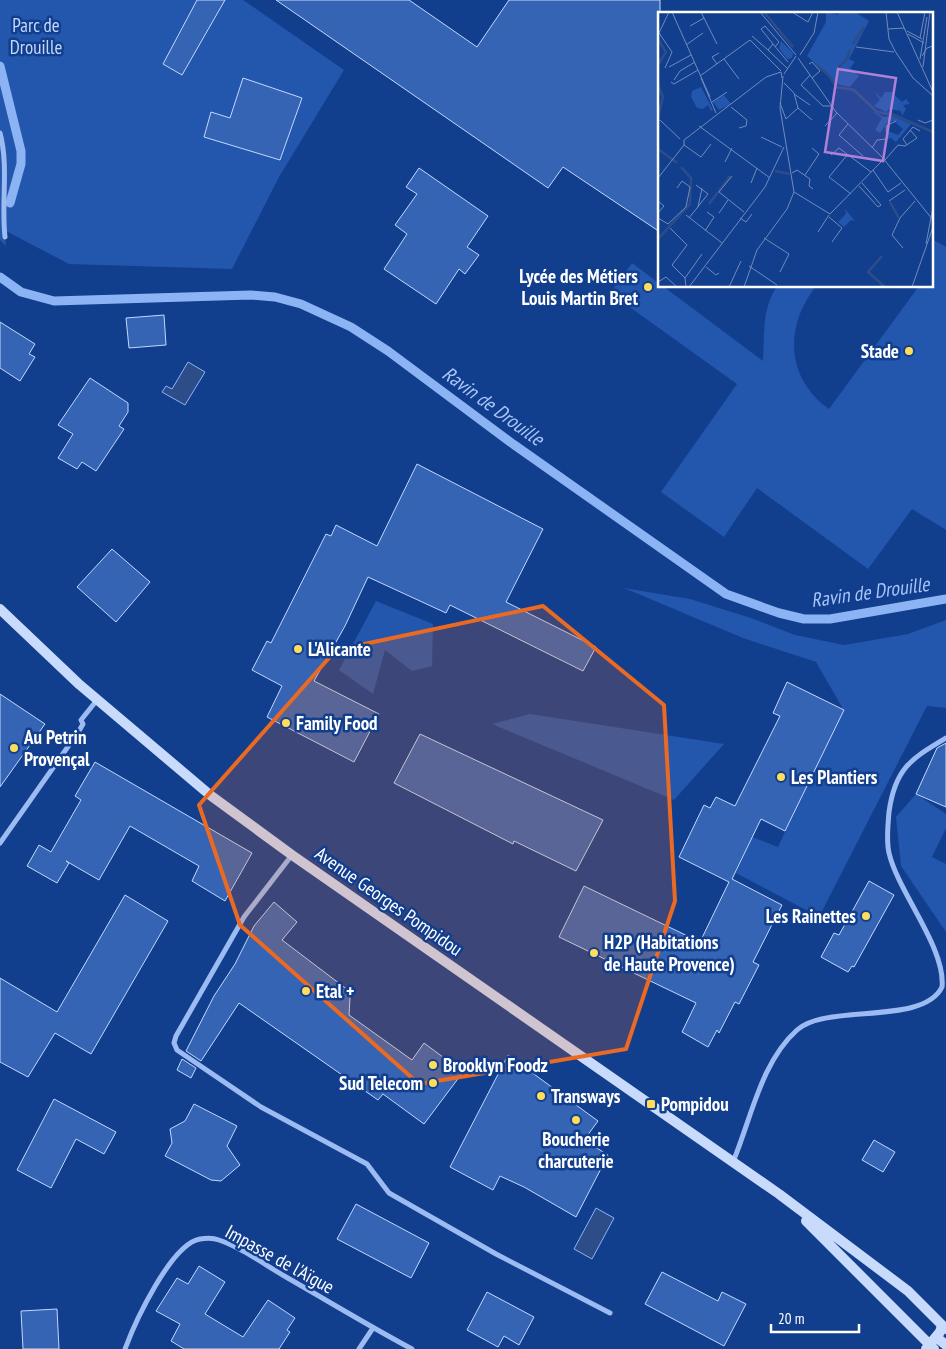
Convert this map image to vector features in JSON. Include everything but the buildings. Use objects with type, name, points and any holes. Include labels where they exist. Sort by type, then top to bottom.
[{"type":"main road","name":"Avenue Georges Pompidou","points":[[1,611],[98,700],[210,795],[292,855],[778,1194],[908,1291],[944,1327]]},
{"type":"main road","name":"Avenue Georges Pompidou","points":[[778,1194],[867,1280],[929,1348]]},
{"type":"main road","points":[[929,1348],[944,1327]]},
{"type":"main road","points":[[936,1337],[946,1345]]},
{"type":"street","points":[[0,134],[4,148],[2,213],[5,237]]},
{"type":"street","points":[[0,842],[46,780],[79,731],[83,724],[81,720],[98,700]]},
{"type":"street","points":[[733,1162],[769,1070],[798,1029],[813,1022],[883,1012],[925,1003],[942,988],[945,976],[940,947],[894,868],[889,852],[887,829],[895,786],[902,772],[920,754],[946,738]]},
{"type":"street","points":[[292,855],[244,917],[176,1036],[174,1043],[177,1050],[261,1107],[367,1164],[390,1193],[496,1254],[610,1313]]},
{"type":"street","name":"Impasse de l'Aïgue","points":[[125,1349],[150,1294],[182,1249],[200,1239],[220,1240],[412,1349]]},
{"type":"street","points":[[360,1349],[373,1328]]},
{"type":"highlighted area","points":[[543,606],[664,705],[675,901],[626,1049],[419,1084],[240,925],[199,805],[336,650]]},
{"type":"green space","name":"Parc de Drouille","points":[[0,0],[243,0],[344,70],[279,177],[232,269],[69,264],[4,230],[6,246],[0,240]]},
{"type":"green space","points":[[934,240],[946,247],[946,530],[912,509],[868,569],[757,488],[724,537],[661,492],[737,384],[610,293],[632,263],[658,282],[658,288],[665,288],[763,361],[766,314],[776,288],[815,288],[798,318],[794,351],[804,382],[829,409],[918,288],[934,288]]},
{"type":"green space","points":[[624,588],[690,599],[751,618],[795,635],[844,645],[908,634],[946,620],[946,708],[927,706],[819,917],[736,873],[752,837],[778,847],[842,707],[816,662],[743,638]]},
{"type":"green space","points":[[376,601],[433,624],[432,666],[412,671],[385,650],[373,694],[339,670]]},
{"type":"green space","points":[[530,714],[724,744],[674,800],[492,724]]},
{"type":"green space","points":[[916,794],[946,814],[946,828],[932,857],[946,864],[946,932],[901,866],[896,817]]},
{"type":"shaded area","points":[[188,362],[205,372],[185,405],[162,392],[166,386],[172,389]]},
{"type":"shaded area","points":[[596,1208],[614,1218],[592,1259],[574,1249]]},
{"type":"waterway","points":[[0,66],[21,151],[21,164],[10,203]]},
{"type":"waterway","name":"Ravin de Drouille","points":[[0,277],[21,292],[54,301],[251,295],[275,297],[301,304],[351,327],[388,351],[513,444],[726,594],[779,613],[804,619],[830,619],[946,599]]},
{"type":"place","name":"Lycée des Métiers Louis Martin Bret","points":[[648,287]]},
{"type":"place","name":"Stade","points":[[909,351]]},
{"type":"place","name":"L'Alicante","points":[[298,649]]},
{"type":"place","name":"Family Food","points":[[286,723]]},
{"type":"place","name":"Au Petrin Provençal","points":[[14,748]]},
{"type":"place","name":"Les Plantiers","points":[[781,777]]},
{"type":"place","name":"Les Rainettes","points":[[866,916]]},
{"type":"place","name":"H2P (Habitations de Haute Provence)","points":[[594,953]]},
{"type":"place","name":"Etal +","points":[[306,991]]},
{"type":"place","name":"Brooklyn Foodz","points":[[433,1065]]},
{"type":"place","name":"Sud Telecom","points":[[433,1083]]},
{"type":"place","name":"Transways","points":[[541,1096]]},
{"type":"place","name":"Pompidou","points":[[651,1104]]},
{"type":"place","name":"Boucherie charcuterie","points":[[576,1120]]}]
